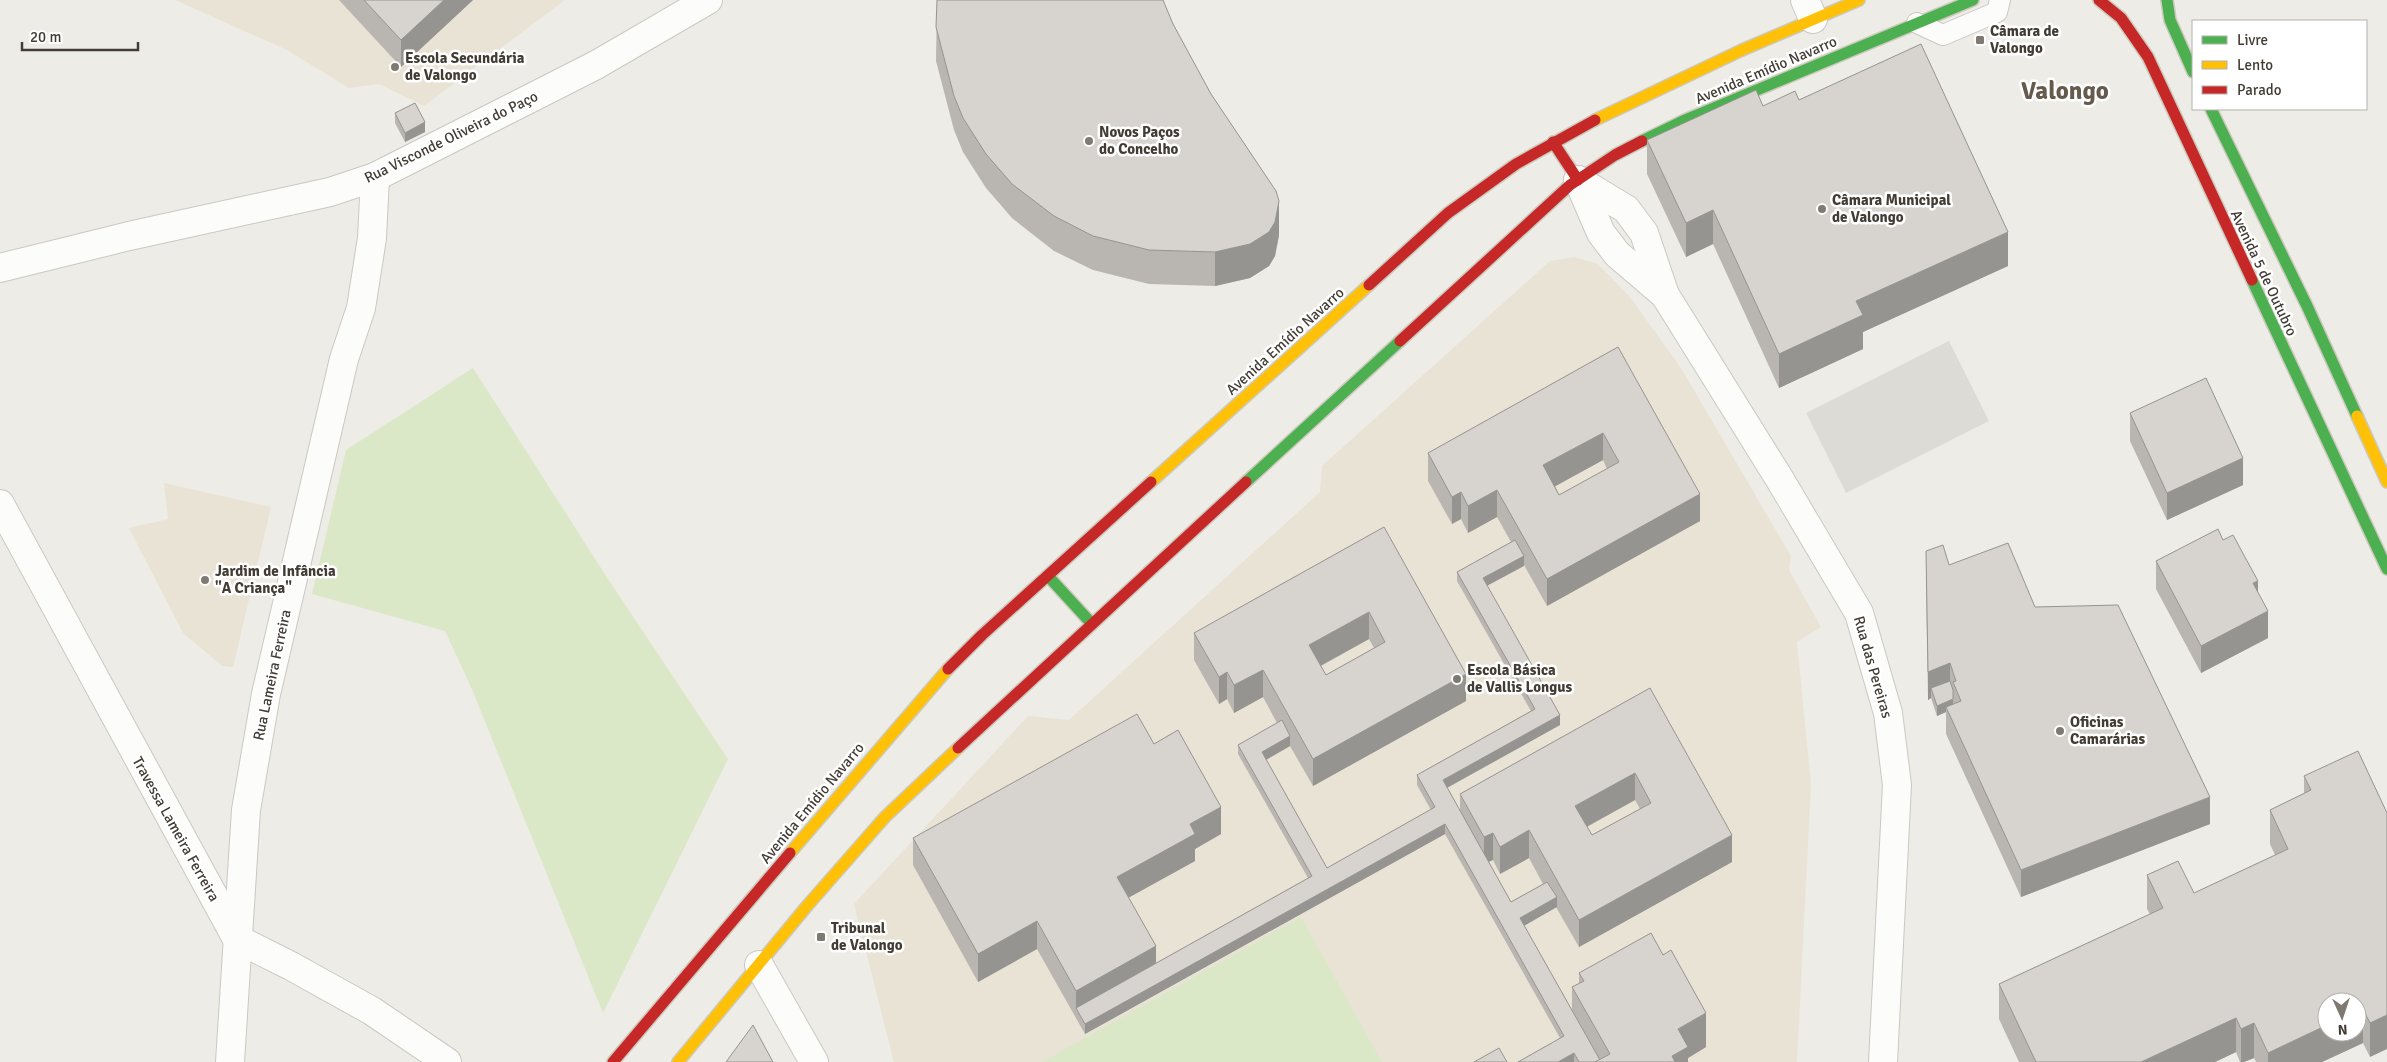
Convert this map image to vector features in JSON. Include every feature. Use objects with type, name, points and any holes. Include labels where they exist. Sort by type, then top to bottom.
[{"type":"main road","name":"Avenida Emídio Navarro","points":[[613,1062],[938,680],[982,635],[1448,213],[1516,164],[1588,123],[1742,50],[1809,10],[1859,0]]},
{"type":"main road","name":"Avenida Emídio Navarro","points":[[678,1062],[885,817],[1092,624],[1578,180],[1615,155],[1685,120],[1973,0]]},
{"type":"main road","name":"Avenida 5 de Outubro","points":[[2099,0],[2113,8],[2131,29],[2148,58],[2387,569]]},
{"type":"main road","points":[[2166,0],[2170,20],[2192,70]]},
{"type":"main road","name":"Avenida 5 de Outubro","points":[[2211,110],[2307,306],[2387,482]]},
{"type":"main road","points":[[1553,142],[1578,180]]},
{"type":"main road","points":[[1048,576],[1092,624]]},
{"type":"street","name":"Rua Visconde Oliveira do Paço","points":[[0,268],[129,236],[330,192],[375,177],[596,65],[708,0]]},
{"type":"street","name":"Rua Lameira Ferreira","points":[[230,1062],[246,810],[266,694],[344,359],[362,308],[372,238],[375,177]]},
{"type":"street","name":"Rua das Pereiras","points":[[1578,180],[1626,209],[1644,233],[1665,295],[1779,478],[1859,613],[1888,713],[1897,785],[1883,1062]]},
{"type":"street","name":"Travessa Lameira Ferreira","points":[[0,504],[237,940]]},
{"type":"street","points":[[237,940],[292,966],[372,1011],[447,1062]]},
{"type":"street","points":[[759,964],[814,1062]]},
{"type":"lane","points":[[1917,23],[1943,35],[1997,12],[2000,0]]},
{"type":"shaded area","name":"Escola Secundária de Valongo","points":[[175,0],[565,0],[424,106],[379,84],[349,88],[287,50]]},
{"type":"shaded area","name":"Escola Básica de Vallis Longus","points":[[1574,257],[1598,264],[1630,297],[1681,368],[1791,556],[1789,570],[1821,627],[1797,642],[1811,784],[1797,1062],[894,1062],[854,904],[1028,716],[1069,720],[1320,492],[1322,466],[1550,261]]},
{"type":"shaded area","points":[[1949,341],[1989,421],[1846,493],[1806,413]]},
{"type":"shaded area","name":"Jardim de Infância \"A Criança\"","points":[[164,483],[271,507],[233,667],[222,666],[183,633],[129,528],[168,519]]},
{"type":"green space","points":[[473,368],[608,579],[728,759],[603,1013],[471,687],[445,631],[312,594],[346,450]]},
{"type":"green space","points":[[1301,917],[1382,1062],[1042,1062]]},
{"type":"building","points":[[364,0],[444,0],[401,40]]},
{"type":"building","name":"Novos Paços do Concelho","points":[[937,0],[1163,0],[1173,24],[1211,94],[1276,191],[1279,201],[1275,222],[1269,232],[1250,244],[1215,252],[1149,250],[1093,236],[1054,216],[1012,184],[986,154],[963,118],[954,96],[936,27]]},
{"type":"building","name":"Câmara Municipal de Valongo","points":[[1921,44],[2008,232],[1856,301],[1863,315],[1779,354],[1713,210],[1686,223],[1647,140],[1756,90],[1763,106],[1795,91],[1799,100]]},
{"type":"building","points":[[415,103],[425,122],[405,133],[395,113]]},
{"type":"building","points":[[1618,347],[1700,494],[1547,579],[1497,490],[1468,506],[1461,492],[1452,497],[1428,453]],"holes":[[[1603,433],[1619,462],[1559,495],[1543,465]]]},
{"type":"building","points":[[2206,378],[2243,458],[2167,493],[2130,413]]},
{"type":"building","points":[[1384,527],[1466,674],[1313,759],[1263,670],[1234,685],[1227,672],[1219,677],[1194,633]],"holes":[[[1369,612],[1385,642],[1326,675],[1309,645]]]},
{"type":"building","points":[[2218,529],[2223,540],[2233,535],[2258,581],[2253,583],[2268,611],[2201,646],[2156,561]]},
{"type":"building","points":[[1515,540],[1524,556],[1483,578],[1560,715],[1443,780],[1511,902],[1547,882],[1557,897],[1520,918],[1600,1060],[1595,1062],[1579,1062],[1574,1053],[1558,1062],[1518,1062],[1564,1036],[1445,824],[1085,1024],[1076,1008],[1312,876],[1238,745],[1282,720],[1290,736],[1262,752],[1327,868],[1435,807],[1417,775],[1535,709],[1457,572]]},
{"type":"building","name":"Oficinas Camarárias","points":[[2008,543],[2035,607],[2118,605],[2210,797],[2021,870],[1946,707],[1961,701],[1953,682],[1956,681],[1950,663],[1928,672],[1926,551],[1943,545],[1949,565]]},
{"type":"building","points":[[1950,681],[1953,699],[1937,706],[1931,688]]},
{"type":"building","points":[[1650,688],[1732,835],[1579,920],[1529,830],[1500,847],[1493,833],[1484,837],[1460,794]],"holes":[[[1635,773],[1651,803],[1592,835],[1575,806]]]},
{"type":"building","points":[[1137,714],[1154,744],[1178,730],[1221,807],[1190,824],[1195,834],[1117,877],[1156,946],[1076,991],[1037,921],[978,954],[913,838]]},
{"type":"building","points":[[2358,751],[2387,813],[2387,1015],[2370,1023],[2367,1017],[2367,992],[2317,992],[2317,1030],[2268,1053],[2254,1023],[2241,1029],[2236,1018],[2141,1062],[2036,1062],[1999,984],[2163,908],[2147,875],[2178,861],[2194,893],[2288,849],[2270,810],[2311,790],[2304,776]]},
{"type":"building","points":[[1651,933],[1663,955],[1671,950],[1706,1013],[1678,1029],[1688,1047],[1672,1056],[1675,1062],[1595,1062],[1610,1054],[1572,987],[1584,981],[1579,973]]},
{"type":"building","points":[[753,1025],[773,1062],[726,1062]]},
{"type":"building","points":[[1499,1048],[1507,1062],[1474,1062]]},
{"type":"traffic: fast","points":[[1642,141],[1685,120],[1973,0]]},
{"type":"traffic: fast","points":[[2167,0],[2170,20],[2192,70]]},
{"type":"traffic: fast","points":[[2211,110],[2307,306],[2357,416]]},
{"type":"traffic: fast","points":[[2252,280],[2387,569]]},
{"type":"traffic: fast","points":[[1246,482],[1400,341]]},
{"type":"traffic: fast","points":[[1048,576],[1092,624]]},
{"type":"traffic: slow","points":[[1595,120],[1742,50],[1859,0]]},
{"type":"traffic: slow","points":[[1151,482],[1369,285]]},
{"type":"traffic: slow","points":[[2357,416],[2387,482]]},
{"type":"traffic: slow","points":[[790,853],[948,669]]},
{"type":"traffic: slow","points":[[678,1062],[807,906],[885,817],[958,748]]},
{"type":"traffic: jam","points":[[2099,0],[2121,18],[2148,57],[2252,280]]},
{"type":"traffic: jam","points":[[1369,285],[1448,213],[1516,164],[1595,120]]},
{"type":"traffic: jam","points":[[1400,341],[1570,185],[1615,155],[1642,141]]},
{"type":"traffic: jam","points":[[1553,142],[1578,180]]},
{"type":"traffic: jam","points":[[948,669],[982,635],[1151,482]]},
{"type":"traffic: jam","points":[[958,748],[1246,482]]},
{"type":"traffic: jam","points":[[613,1062],[790,853]]},
{"type":"place","name":"Câmara de Valongo","points":[[1980,40]]},
{"type":"place","name":"Escola Secundária de Valongo","points":[[395,67]]},
{"type":"place","name":"Novos Paços do Concelho","points":[[1089,141]]},
{"type":"place","name":"Câmara Municipal de Valongo","points":[[1822,209]]},
{"type":"place","name":"Jardim de Infância \"A Criança\"","points":[[205,580]]},
{"type":"place","name":"Escola Básica de Vallis Longus","points":[[1457,679]]},
{"type":"place","name":"Oficinas Camarárias","points":[[2060,731]]},
{"type":"place","name":"Tribunal de Valongo","points":[[821,937]]},
{"type":"district","name":"Valongo","points":[[2065,90]]}]
